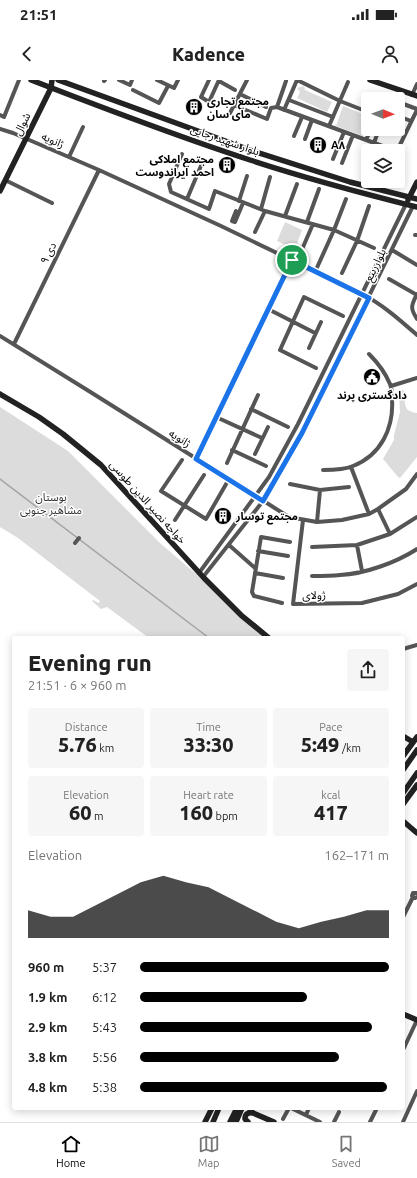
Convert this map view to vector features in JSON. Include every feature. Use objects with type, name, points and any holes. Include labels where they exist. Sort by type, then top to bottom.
[{"type":"main road","name":"بلوار شهید رجایی","points":[[30,80],[250,160],[328,184],[415,207]]},
{"type":"main road","points":[[51,88],[52,80]]},
{"type":"main road","name":"بلوار شهید رجایی","points":[[60,80],[250,150],[350,182],[417,198]]},
{"type":"main road","points":[[51,88],[60,80]]},
{"type":"main road","points":[[370,80],[403,92]]},
{"type":"main road","name":"شوال","points":[[0,191],[51,88]]},
{"type":"main road","points":[[405,93],[415,96]]},
{"type":"main road","points":[[406,204],[417,184]]},
{"type":"main road","points":[[415,207],[417,198]]},
{"type":"main road","name":"خواجه نصیر الدین طوسی","points":[[0,394],[39,417],[63,434],[101,465],[201,575],[241,615],[267,636]]},
{"type":"main road","points":[[405,753],[417,736]]},
{"type":"main road","points":[[405,737],[413,742]]},
{"type":"main road","points":[[405,767],[417,750]]},
{"type":"main road","points":[[413,791],[417,774]]},
{"type":"main road","points":[[405,790],[417,774]]},
{"type":"main road","points":[[405,801],[417,785]]},
{"type":"main road","points":[[405,823],[417,833]]},
{"type":"main road","points":[[405,1015],[417,1020]]},
{"type":"main road","points":[[205,1122],[211,1110]]},
{"type":"main road","points":[[213,1122],[218,1110]]},
{"type":"main road","points":[[230,1122],[235,1110]]},
{"type":"main road","points":[[241,1110],[236,1121],[247,1122],[245,1119],[246,1114],[251,1110],[274,1122]]},
{"type":"street","points":[[0,115],[4,117],[19,80]]},
{"type":"street","points":[[119,80],[130,85],[132,80]]},
{"type":"street","points":[[157,80],[174,88],[176,80]]},
{"type":"street","points":[[209,80],[201,97],[209,102],[219,81],[235,90]]},
{"type":"street","points":[[230,113],[247,80]]},
{"type":"street","points":[[284,110],[297,80],[340,101],[361,109]]},
{"type":"street","points":[[277,107],[286,82]]},
{"type":"street","points":[[329,126],[348,82]]},
{"type":"street","points":[[415,96],[417,84]]},
{"type":"street","points":[[133,90],[159,103],[168,86]]},
{"type":"street","points":[[240,94],[266,106]]},
{"type":"street","points":[[288,100],[333,117]]},
{"type":"street","points":[[234,105],[266,119],[271,108],[277,107],[374,143],[376,136]]},
{"type":"street","points":[[400,144],[417,109],[405,105]]},
{"type":"street","points":[[294,136],[302,117]]},
{"type":"street","points":[[405,119],[411,121]]},
{"type":"street","points":[[305,139],[312,120]]},
{"type":"street","points":[[70,157],[83,127]]},
{"type":"street","name":"ژانویه","points":[[0,129],[26,138],[99,170],[362,294],[404,323],[417,335]]},
{"type":"street","points":[[333,159],[344,132]]},
{"type":"street","points":[[342,163],[353,135]]},
{"type":"street","points":[[366,140],[368,136]]},
{"type":"street","points":[[182,154],[169,184],[172,192],[209,210],[216,191],[263,210],[334,230],[374,248]]},
{"type":"street","points":[[187,199],[203,161]]},
{"type":"street","name":"۹ دی","points":[[14,344],[99,170]]},
{"type":"street","points":[[236,211],[232,221],[235,222],[247,176]]},
{"type":"street","points":[[254,232],[263,210],[270,177]]},
{"type":"street","points":[[5,180],[52,203]]},
{"type":"street","points":[[286,216],[297,184]]},
{"type":"street","points":[[307,222],[319,188]]},
{"type":"street","points":[[315,272],[346,199]]},
{"type":"street","name":"بلوارربیع","points":[[201,575],[269,478],[298,424],[406,204]]},
{"type":"street","points":[[342,273],[357,241],[369,206]]},
{"type":"street","name":"بلوارربیع","points":[[201,575],[229,545],[263,501],[305,428],[407,218],[415,207]]},
{"type":"street","points":[[401,215],[405,214],[407,218]]},
{"type":"street","points":[[300,254],[313,224]]},
{"type":"street","points":[[392,250],[417,265]]},
{"type":"street","points":[[196,459],[292,260]]},
{"type":"street","points":[[389,279],[417,295],[412,304],[412,312],[417,319]]},
{"type":"street","points":[[316,368],[280,350],[304,298],[343,316]]},
{"type":"street","points":[[268,309],[315,333]]},
{"type":"street","points":[[309,348],[321,322]]},
{"type":"street","name":"ژانویه","points":[[0,336],[289,518],[317,522],[342,520],[369,514],[406,489],[417,474]]},
{"type":"street","points":[[323,470],[339,470],[351,467],[367,459],[377,451],[385,439],[393,412],[391,386],[380,366],[369,354]]},
{"type":"street","points":[[391,386],[417,378]]},
{"type":"street","points":[[227,463],[258,395]]},
{"type":"street","points":[[251,409],[288,427]]},
{"type":"street","points":[[216,417],[262,438]]},
{"type":"street","points":[[298,424],[305,428]]},
{"type":"street","points":[[255,454],[268,427]]},
{"type":"street","points":[[232,450],[266,466]]},
{"type":"street","points":[[182,460],[161,491],[206,519],[229,479]]},
{"type":"street","points":[[351,467],[369,514]]},
{"type":"street","points":[[175,520],[204,475]]},
{"type":"street","points":[[290,484],[320,490],[349,487]]},
{"type":"street","points":[[317,522],[320,490]]},
{"type":"street","points":[[378,509],[390,534]]},
{"type":"street","points":[[312,547],[357,545],[390,534],[417,517]]},
{"type":"street","name":"ژولای","points":[[303,520],[293,604],[362,603],[398,594],[417,584]]},
{"type":"street","points":[[282,603],[254,596],[252,592],[255,568],[261,537],[290,542]]},
{"type":"street","points":[[75,543],[79,538]]},
{"type":"street","points":[[229,545],[255,568]]},
{"type":"street","points":[[357,545],[362,572]]},
{"type":"street","points":[[312,576],[341,575],[362,572],[396,560],[417,549]]},
{"type":"street","points":[[258,551],[288,556]]},
{"type":"street","points":[[255,574],[283,578]]},
{"type":"street","points":[[405,648],[417,645]]},
{"type":"street","points":[[405,914],[415,897],[412,894],[417,893]]},
{"type":"street","points":[[405,1046],[417,1020]]},
{"type":"street","points":[[403,1122],[417,1091]]},
{"type":"street","points":[[283,1119],[289,1110]]},
{"type":"street","points":[[295,1110],[320,1122]]},
{"type":"street","points":[[306,1115],[308,1110]]},
{"type":"street","points":[[370,1122],[376,1110]]},
{"type":"street","points":[[334,1122],[339,1112]]},
{"type":"green space","points":[[304,86],[305,90],[332,102],[327,112],[297,98],[300,92],[297,88]]},
{"type":"green space","points":[[343,106],[361,113],[361,135],[336,126]]},
{"type":"green space","points":[[285,222],[302,230],[295,249],[277,241]]},
{"type":"green space","points":[[402,390],[404,391],[407,409],[417,413],[417,457],[400,478],[383,459],[394,440],[400,412],[399,392]]},
{"type":"green space","name":"بوستان مشاهیر جنوبی","points":[[0,407],[68,451],[160,543],[269,636],[146,636],[107,607],[101,609],[92,601],[93,600],[99,603],[100,601],[18,538],[0,527]]},
{"type":"waterway","points":[[0,479],[206,636]]},
{"type":"place","name":"مجتمع تجاری مای سان","points":[[194,107]]},
{"type":"place","name":"A۸","points":[[318,145]]},
{"type":"place","name":"مجتمع املاکی احمد ایراندوست","points":[[227,165]]},
{"type":"place","name":"دادگستری پرند","points":[[372,377]]},
{"type":"place","name":"مجتمع توسار","points":[[223,516]]},
{"type":"route","points":[[292,260],[369,298],[302,433],[263,501],[196,459],[292,260]]}]
